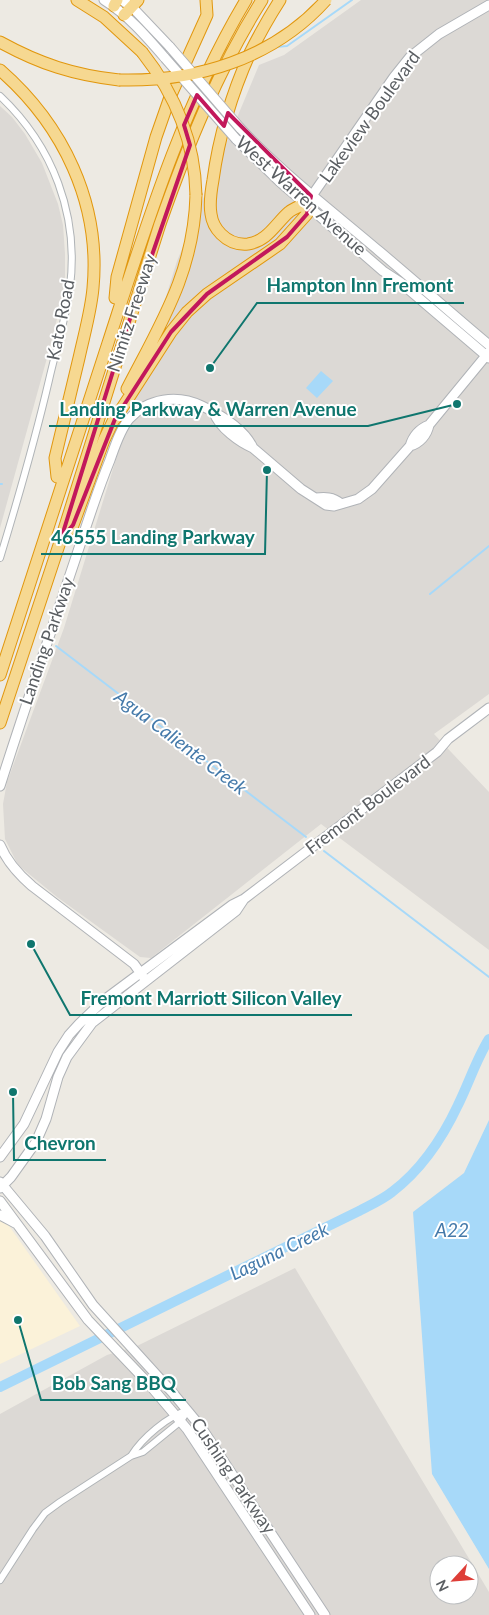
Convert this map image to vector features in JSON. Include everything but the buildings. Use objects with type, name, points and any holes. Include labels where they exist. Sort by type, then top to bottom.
[{"type":"highway","points":[[77,0],[104,17],[142,52],[168,90],[185,127],[194,167],[196,195],[194,229],[183,275],[126,392],[115,419]]},
{"type":"highway","points":[[115,298],[116,277],[150,158],[170,97],[206,15],[206,0]]},
{"type":"highway","name":"Nimitz Freeway","points":[[0,652],[159,168],[180,114],[216,41],[239,0]]},
{"type":"highway","points":[[0,675],[155,200],[179,136],[218,50],[246,0]]},
{"type":"highway","name":"Nimitz Freeway","points":[[0,723],[177,176],[210,97],[232,52],[262,0]]},
{"type":"highway","points":[[280,0],[250,54],[229,108],[214,172],[210,205],[211,215],[213,224],[224,237],[231,241],[248,244],[263,238],[271,232],[290,210],[309,200]]},
{"type":"highway","points":[[0,42],[52,66],[87,76],[119,80],[152,80],[182,77],[232,63],[262,49],[290,32],[326,0]]},
{"type":"highway","points":[[0,70],[34,104],[61,142],[81,187],[92,240],[93,290],[87,325],[56,458],[57,477]]},
{"type":"highway","points":[[61,539],[73,525],[104,440],[115,419],[171,332],[187,312],[207,294],[280,244],[307,214],[309,200]]},
{"type":"main road","name":"West Warren Avenue","points":[[121,4],[170,47],[240,128],[309,200],[383,271],[400,282],[488,355]]},
{"type":"main road","name":"West Warren Avenue","points":[[121,4],[165,58],[264,168],[380,252],[489,345]]},
{"type":"main road","name":"Lakeview Boulevard","points":[[309,200],[394,77],[410,57],[439,34],[489,5]]},
{"type":"main road","name":"Landing Parkway","points":[[0,786],[91,509],[123,428],[133,415],[141,409],[166,399],[185,400],[204,407],[214,414],[223,417],[249,438],[253,448],[316,498],[326,497],[335,499],[340,504],[352,502],[372,489],[410,446],[412,439],[421,428],[429,425],[488,355]]},
{"type":"main road","name":"Fremont Boulevard","points":[[1,1185],[42,1132],[50,1100],[63,1066],[72,1049],[92,1023],[144,977],[232,905],[244,899],[436,752],[448,739],[489,708]]},
{"type":"main road","points":[[0,845],[4,855],[18,874],[119,951],[134,964],[144,977]]},
{"type":"main road","name":"Fremont Boulevard","points":[[0,1158],[33,1108],[48,1072],[64,1043],[94,1009],[144,977]]},
{"type":"main road","points":[[63,1066],[62,1062],[66,1049],[64,1043]]},
{"type":"main road","points":[[48,1072],[52,1081],[50,1100]]},
{"type":"main road","name":"Cushing Parkway","points":[[1,1185],[45,1236],[86,1296],[188,1410],[214,1446],[325,1615]]},
{"type":"main road","name":"Cushing Parkway","points":[[0,1201],[93,1326],[181,1421],[310,1615]]},
{"type":"main road","points":[[0,1215],[12,1221],[24,1232]]},
{"type":"street","name":"Kato Road","points":[[0,96],[36,138],[57,178],[70,224],[72,270],[64,316],[34,444],[0,558]]},
{"type":"street","points":[[131,1456],[137,1445],[175,1414],[188,1410]]},
{"type":"street","points":[[1,1576],[45,1513],[131,1456],[143,1452],[181,1421],[188,1410]]},
{"type":"highlighted area","points":[[197,95],[224,126],[228,113],[311,196],[307,214],[287,237],[207,294],[171,332],[115,419],[73,525],[61,539],[123,339],[190,145],[184,125]]},
{"type":"shaded area","points":[[361,0],[489,0],[489,694],[434,734],[489,792],[489,950],[321,824],[151,958],[140,957],[57,897],[18,865],[5,839],[3,804],[7,782],[64,628],[177,261],[259,65],[284,55]]},
{"type":"shaded area","points":[[0,106],[12,117],[25,134],[42,163],[58,204],[63,225],[65,277],[60,307],[47,358],[0,528]]},
{"type":"shaded area","points":[[0,1220],[7,1223],[80,1326],[0,1364]]},
{"type":"shaded area","points":[[295,1268],[467,1555],[429,1555],[429,1605],[479,1605],[479,1575],[489,1592],[489,1615],[0,1615],[0,1414],[107,1355],[137,1346]]},
{"type":"water","points":[[321,371],[333,381],[317,398],[306,388]]},
{"type":"water","name":"A22","points":[[489,1120],[489,1569],[432,1474],[413,1212],[464,1173]]},
{"type":"waterway","points":[[276,47],[287,46],[352,0]]},
{"type":"waterway","points":[[430,594],[489,546]]},
{"type":"waterway","name":"Agua Caliente Creek","points":[[56,646],[306,837]]},
{"type":"waterway","name":"Agua Caliente Creek","points":[[324,851],[489,977]]},
{"type":"waterway","name":"Laguna Creek","points":[[0,1387],[388,1195],[412,1174],[438,1141],[452,1117],[489,1039]]},
{"type":"place","name":"Hampton Inn Fremont","points":[[210,368]]},
{"type":"place","name":"Landing Parkway & Warren Avenue","points":[[457,404]]},
{"type":"place","name":"46555 Landing Parkway","points":[[267,470]]},
{"type":"place","name":"Fremont Marriott Silicon Valley","points":[[31,944]]},
{"type":"place","name":"Chevron","points":[[13,1092]]},
{"type":"place","name":"Bob Sang BBQ","points":[[18,1320]]}]
